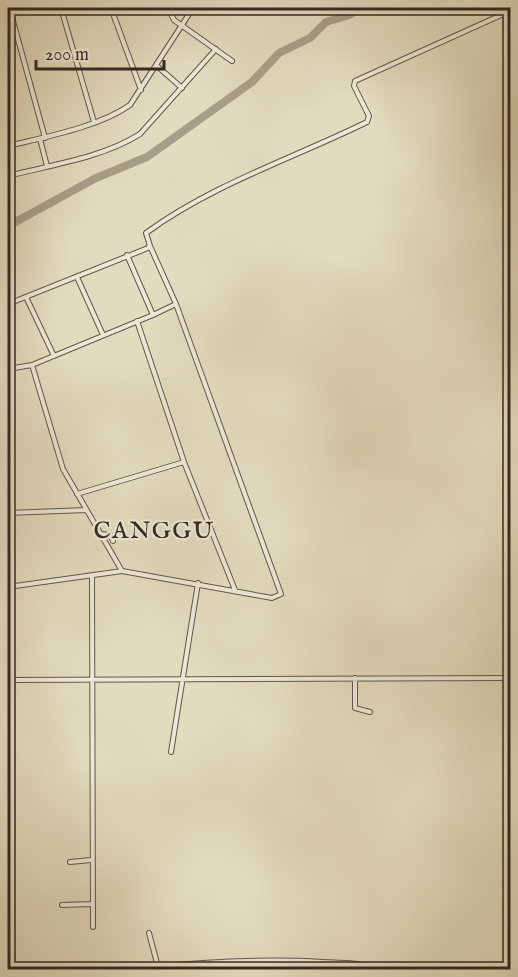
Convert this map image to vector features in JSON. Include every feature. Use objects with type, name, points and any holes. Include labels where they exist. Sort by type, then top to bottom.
[{"type":"street","points":[[16,8],[9,10],[43,138],[47,166]]},
{"type":"street","points":[[61,8],[94,122]]},
{"type":"street","points":[[111,8],[141,91]]},
{"type":"street","points":[[168,8],[174,20],[232,61]]},
{"type":"street","points":[[8,147],[94,122],[122,111],[141,91],[193,8]]},
{"type":"street","points":[[8,587],[122,571],[272,598],[280,596],[281,591],[176,304],[146,233],[258,170],[367,122],[369,116],[354,86],[358,79],[510,11]]},
{"type":"street","points":[[8,176],[93,154],[133,139],[216,49]]},
{"type":"street","points":[[157,66],[182,88]]},
{"type":"street","points":[[8,304],[150,246]]},
{"type":"street","points":[[127,255],[153,315]]},
{"type":"street","points":[[78,277],[103,335]]},
{"type":"street","points":[[26,297],[54,356]]},
{"type":"street","points":[[8,369],[32,365],[176,304]]},
{"type":"street","points":[[137,321],[184,462],[236,590]]},
{"type":"street","points":[[32,365],[56,451],[77,494],[122,571]]},
{"type":"street","points":[[77,494],[184,462]]},
{"type":"street","points":[[8,513],[86,510]]},
{"type":"street","points":[[101,534],[110,535],[113,541]]},
{"type":"street","points":[[92,576],[91,860],[93,927]]},
{"type":"street","points":[[171,752],[198,583]]},
{"type":"street","points":[[355,678],[355,708],[370,712]]},
{"type":"street","points":[[8,680],[510,678]]},
{"type":"street","points":[[70,862],[91,860]]},
{"type":"street","points":[[62,904],[92,904]]},
{"type":"street","points":[[148,933],[157,968]]},
{"type":"street","points":[[143,969],[221,962],[298,960],[355,963],[386,969]]},
{"type":"street","points":[[221,962],[222,969]]},
{"type":"waterway","points":[[8,226],[96,178],[147,157],[252,82],[279,53],[310,38],[326,22],[349,15],[361,8]]},
{"type":"district","name":"CANGGU","points":[[154,531]]}]
